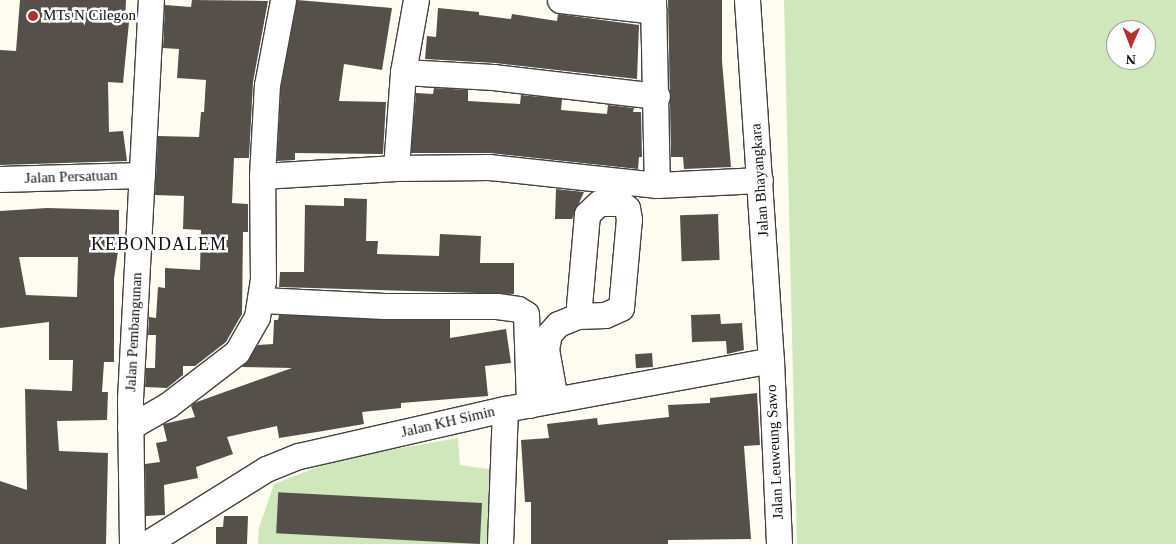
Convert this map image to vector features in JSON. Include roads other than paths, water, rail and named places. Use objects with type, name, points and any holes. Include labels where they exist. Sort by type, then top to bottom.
[{"type":"street","name":"Jalan Pembangunan","points":[[132,544],[130,427],[150,0]]},
{"type":"street","points":[[130,427],[168,405],[238,352],[251,333],[261,300],[262,176],[267,85],[283,0]]},
{"type":"street","points":[[396,168],[403,72],[416,0]]},
{"type":"street","points":[[560,0],[653,6],[657,96],[657,185]]},
{"type":"street","name":"Jalan Bhayangkara","points":[[747,0],[771,360]]},
{"type":"street","points":[[403,72],[493,77],[657,96]]},
{"type":"street","points":[[262,176],[396,168],[488,167],[657,185],[760,180]]},
{"type":"street","name":"Jalan Persatuan","points":[[0,179],[142,175]]},
{"type":"street","points":[[261,300],[384,306],[496,306],[518,309],[526,314],[529,405]]},
{"type":"street","points":[[555,399],[546,349],[547,336],[558,324],[578,316]]},
{"type":"street","name":"Jalan KH Simin","points":[[146,544],[266,469],[300,456],[504,409],[771,360]]},
{"type":"street","name":"Jalan Leuweung Sawo","points":[[771,360],[779,544]]},
{"type":"street","points":[[500,544],[504,409]]},
{"type":"place","name":"MTs N Cilegon","points":[[33,16]]},
{"type":"district","name":"KEBONDALEM","points":[[159,244]]}]
